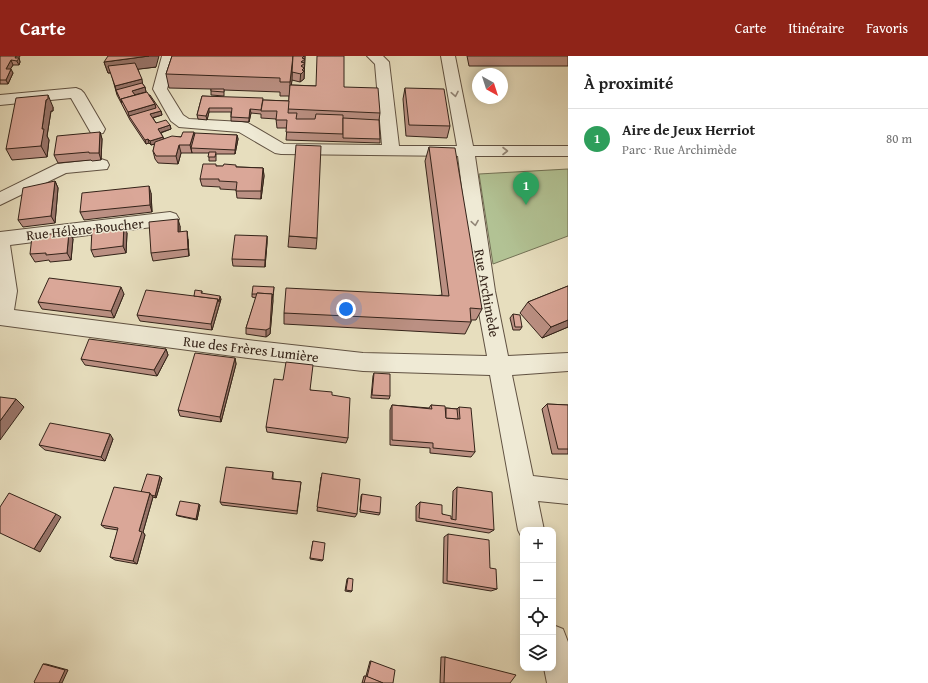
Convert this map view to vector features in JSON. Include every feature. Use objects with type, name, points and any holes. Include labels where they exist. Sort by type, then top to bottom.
[{"type":"street","points":[[169,56],[160,89],[177,118],[185,124],[242,127],[281,149],[391,151],[568,151]]},
{"type":"street","points":[[374,56],[382,62],[391,151]]},
{"type":"street","name":"Rue Archimède","points":[[448,56],[466,151],[467,169],[486,291],[530,527]]},
{"type":"street","points":[[0,100],[76,93],[97,129]]},
{"type":"street","points":[[0,199],[63,168],[101,165]]},
{"type":"street","name":"Rue Hélène Boucher","points":[[0,240],[170,220]]},
{"type":"street","points":[[0,240],[7,291],[1,317]]},
{"type":"street","name":"Rue des Frères Lumière","points":[[1,317],[248,349],[363,362],[500,366],[568,362]]},
{"type":"street","points":[[522,487],[568,492]]},
{"type":"street","points":[[555,671],[556,681]]},
{"type":"green space","points":[[568,169],[568,236],[493,264],[479,174]]},
{"type":"building","points":[[0,56],[16,56],[15,58],[19,58],[17,61],[11,60],[6,69],[11,69],[6,80],[0,80]]},
{"type":"building","points":[[108,56],[149,56],[104,62]]},
{"type":"building","points":[[172,56],[293,56],[290,82],[280,82],[280,78],[166,74]]},
{"type":"building","points":[[293,56],[304,56],[302,58],[305,59],[301,62],[305,63],[301,66],[304,68],[302,70],[304,71],[301,74],[292,72]]},
{"type":"building","points":[[317,56],[344,56],[344,87],[378,88],[380,113],[288,109],[290,85],[316,86]]},
{"type":"building","points":[[135,63],[142,79],[115,86],[108,66]]},
{"type":"building","points":[[142,83],[145,87],[132,91],[135,95],[121,99],[122,103],[116,90]]},
{"type":"building","points":[[405,88],[444,89],[450,126],[409,125]]},
{"type":"building","points":[[211,89],[224,89],[224,92],[211,91]]},
{"type":"building","points":[[147,92],[155,104],[128,112],[121,99]]},
{"type":"building","points":[[48,95],[42,129],[44,129],[41,146],[6,149],[16,98]]},
{"type":"building","points":[[149,95],[161,111],[150,114],[156,123],[166,120],[170,125],[158,129],[163,137],[150,141],[148,139],[145,140],[129,116],[156,108]]},
{"type":"building","points":[[202,96],[263,98],[261,110],[250,109],[249,118],[231,117],[232,108],[209,108],[206,116],[197,115]]},
{"type":"building","points":[[263,100],[289,101],[288,113],[297,113],[296,119],[315,119],[316,114],[343,115],[343,134],[286,132],[287,120],[276,120],[277,111],[261,111]]},
{"type":"building","points":[[343,118],[379,120],[380,139],[343,138]]},
{"type":"building","points":[[100,132],[99,153],[89,152],[54,155],[57,136]]},
{"type":"building","points":[[183,132],[194,132],[190,145],[179,145],[176,156],[156,156],[153,151],[155,142],[172,136],[181,137]]},
{"type":"building","points":[[195,133],[237,135],[235,150],[191,148]]},
{"type":"building","points":[[296,145],[321,146],[317,238],[289,236]]},
{"type":"building","points":[[429,147],[455,148],[482,309],[470,308],[471,322],[284,313],[286,288],[449,296]]},
{"type":"building","points":[[209,152],[216,152],[215,157],[208,157]]},
{"type":"building","points":[[203,164],[216,164],[216,166],[223,166],[224,164],[236,165],[236,167],[263,168],[261,191],[236,191],[237,182],[219,181],[219,179],[200,179]]},
{"type":"building","points":[[55,181],[51,216],[18,220],[23,188]]},
{"type":"building","points":[[149,186],[150,205],[80,212],[82,193]]},
{"type":"building","points":[[178,219],[178,232],[187,231],[188,249],[151,253],[149,222]]},
{"type":"building","points":[[124,225],[123,246],[91,250],[92,229]]},
{"type":"building","points":[[69,232],[67,253],[46,255],[46,253],[30,254],[32,236]]},
{"type":"building","points":[[235,235],[267,236],[265,260],[232,259]]},
{"type":"building","points":[[49,278],[121,287],[111,311],[38,302]]},
{"type":"building","points":[[253,286],[274,287],[273,295],[257,293],[252,294]]},
{"type":"building","points":[[568,286],[568,320],[551,327],[528,302]]},
{"type":"building","points":[[146,290],[218,299],[211,324],[137,315]]},
{"type":"building","points":[[195,290],[202,291],[201,293],[220,296],[219,302],[218,299],[194,296]]},
{"type":"building","points":[[257,293],[272,294],[270,328],[266,330],[246,328]]},
{"type":"building","points":[[513,314],[520,315],[522,327],[515,327]]},
{"type":"building","points":[[89,339],[166,349],[154,370],[81,359]]},
{"type":"building","points":[[195,353],[235,358],[220,417],[178,410]]},
{"type":"building","points":[[286,362],[313,365],[310,390],[332,392],[332,395],[350,398],[348,438],[266,427],[274,379],[283,380]]},
{"type":"building","points":[[374,373],[390,374],[390,396],[372,395]]},
{"type":"building","points":[[0,397],[16,399],[0,421]]},
{"type":"building","points":[[547,404],[568,405],[568,449],[558,449]]},
{"type":"building","points":[[392,405],[432,409],[431,405],[445,406],[446,418],[460,419],[459,407],[471,408],[475,452],[433,448],[433,443],[392,440]]},
{"type":"building","points":[[446,408],[457,409],[458,419],[446,418]]},
{"type":"building","points":[[50,423],[110,434],[101,457],[39,445]]},
{"type":"building","points":[[226,467],[273,472],[272,479],[301,482],[297,511],[220,502]]},
{"type":"building","points":[[322,473],[360,479],[357,514],[317,507]]},
{"type":"building","points":[[147,474],[160,476],[155,496],[151,495],[150,493],[141,492]]},
{"type":"building","points":[[114,487],[150,493],[139,531],[142,532],[133,561],[110,557],[118,528],[101,525]]},
{"type":"building","points":[[457,487],[492,492],[494,530],[419,518],[420,502],[442,505],[442,514],[451,516],[451,519],[456,520]]},
{"type":"building","points":[[9,493],[56,514],[34,549],[0,533],[0,507]]},
{"type":"building","points":[[362,494],[381,497],[380,513],[360,510]]},
{"type":"building","points":[[180,501],[199,504],[196,519],[176,515]]},
{"type":"building","points":[[448,534],[489,540],[490,568],[496,569],[497,589],[447,581]]},
{"type":"building","points":[[313,541],[325,543],[323,560],[310,558]]},
{"type":"building","points":[[348,578],[353,579],[352,591],[346,590]]},
{"type":"building","points":[[445,657],[516,675],[510,683],[444,683]]},
{"type":"building","points":[[371,661],[395,670],[393,683],[383,683],[367,677]]},
{"type":"building","points":[[43,664],[65,670],[59,683],[34,682]]},
{"type":"building","points":[[366,676],[383,683],[364,683]]},
{"type":"place","name":"Aire de Jeux Herriot","points":[[526,205]]}]
